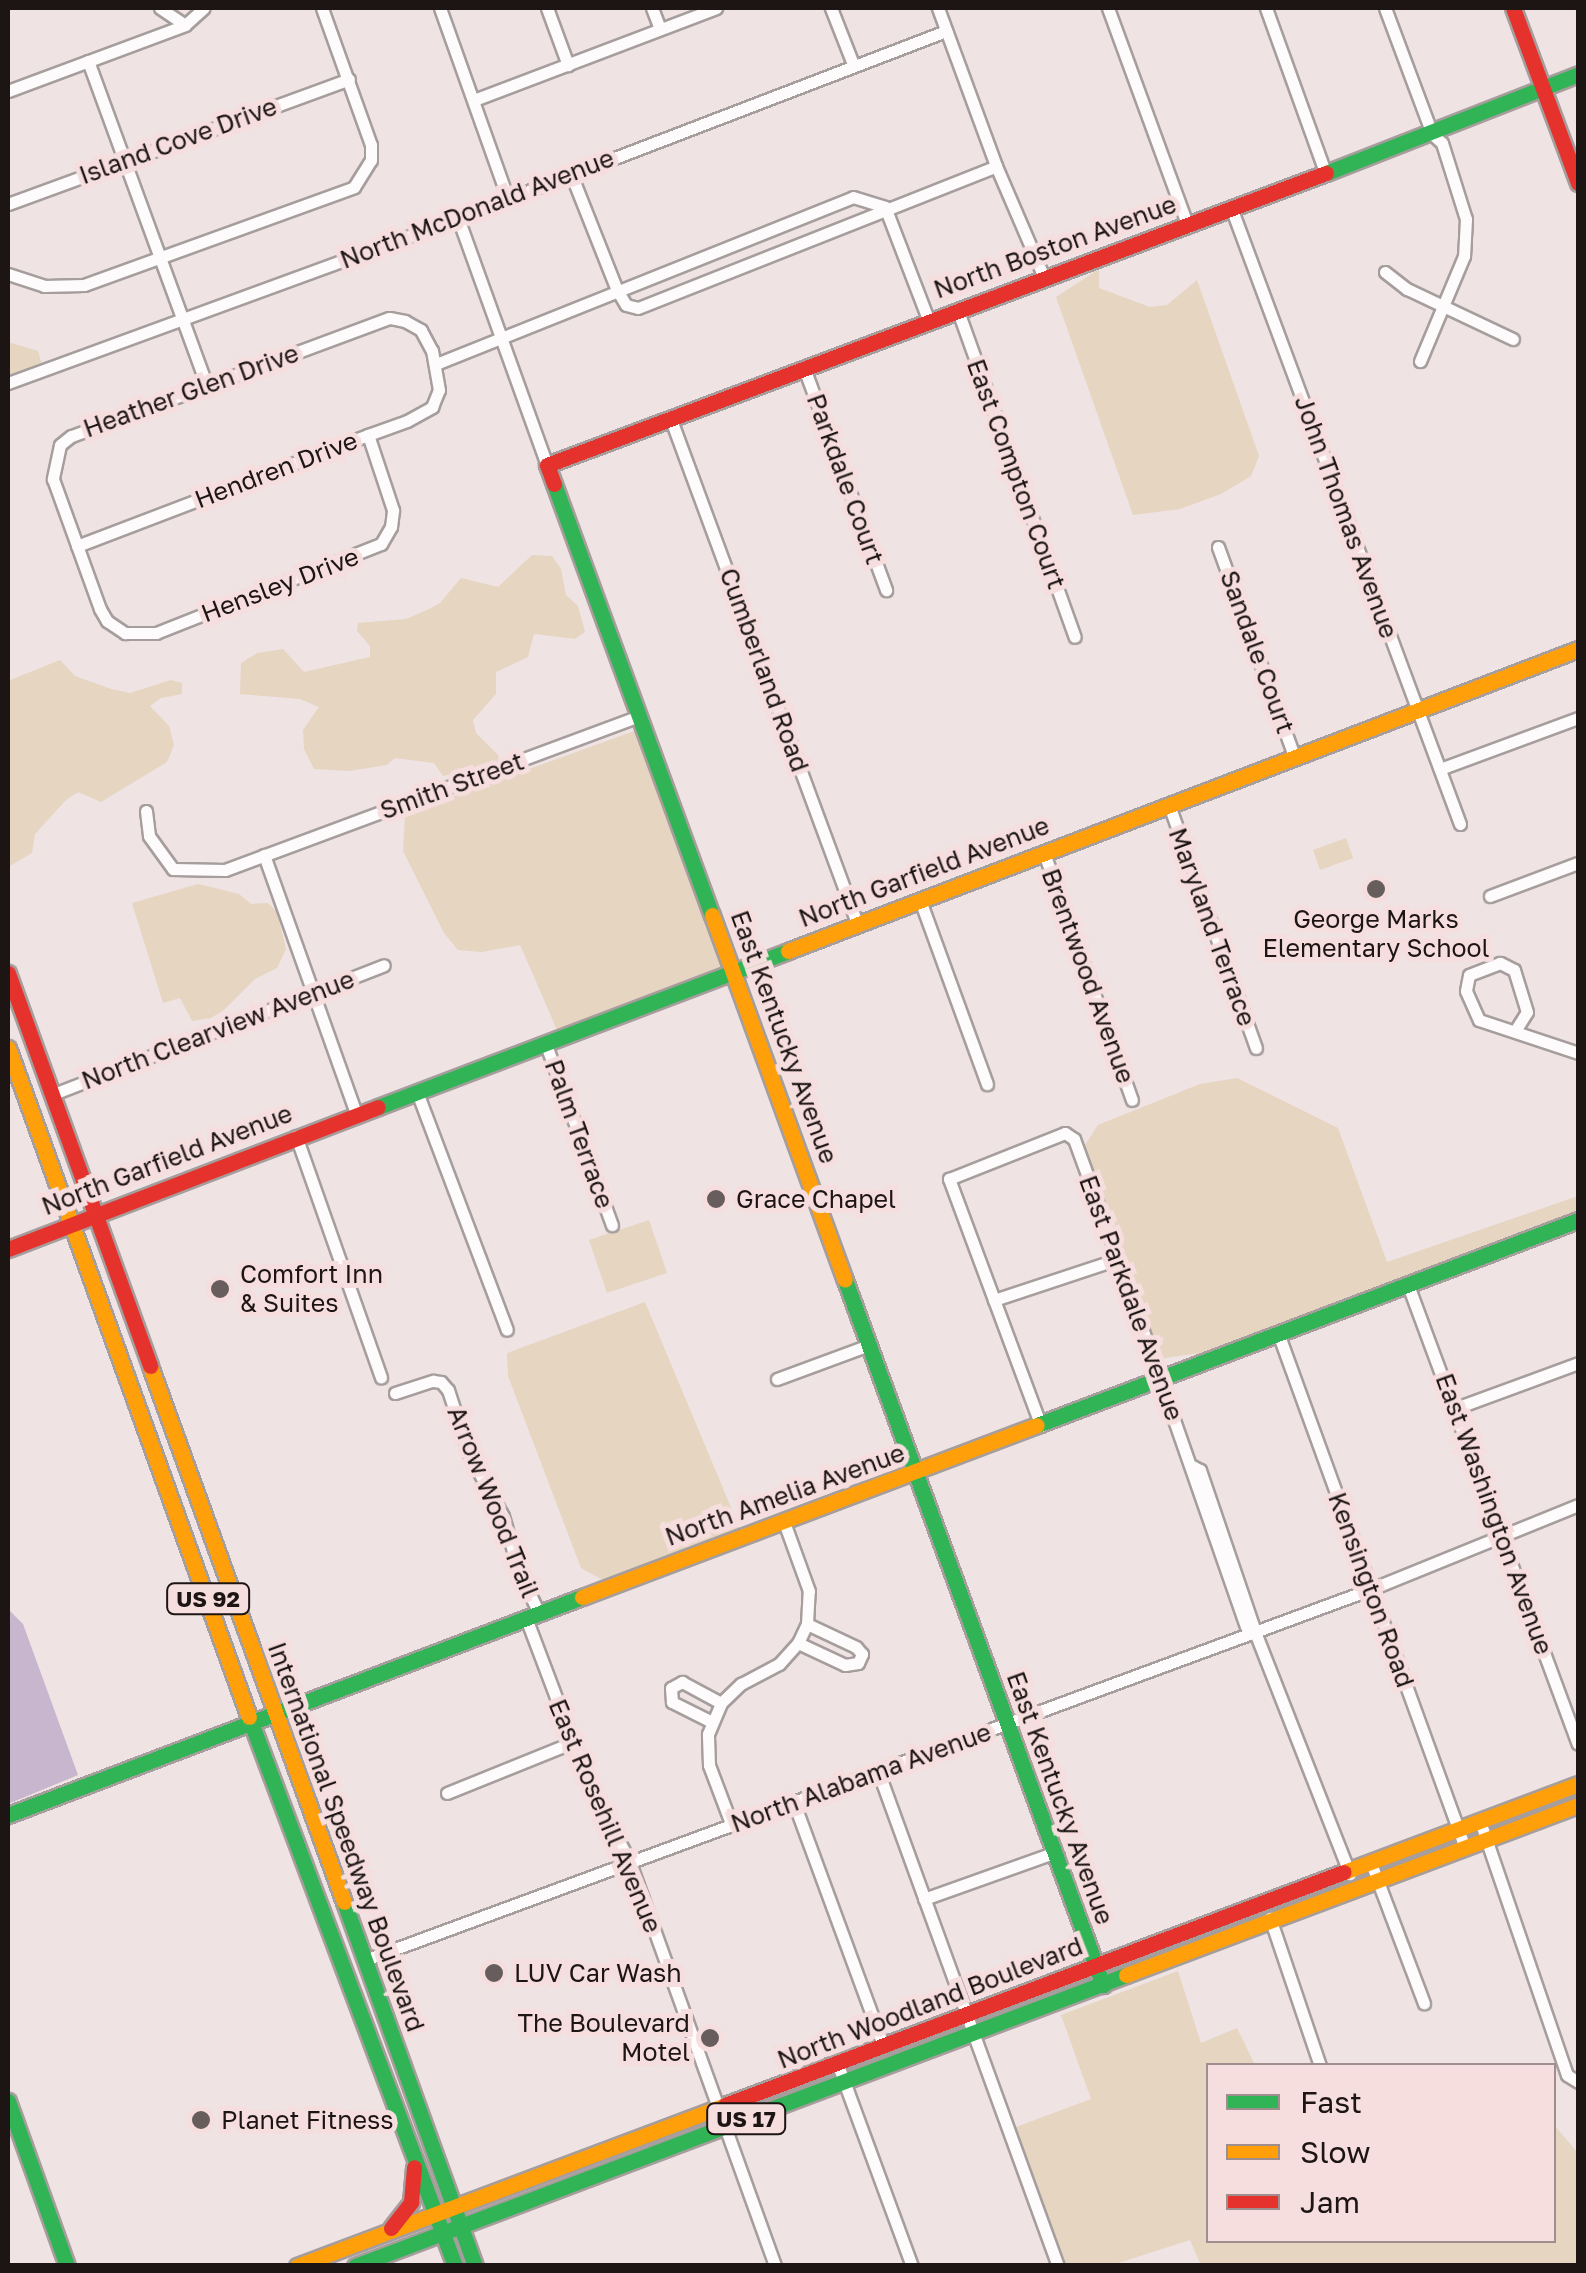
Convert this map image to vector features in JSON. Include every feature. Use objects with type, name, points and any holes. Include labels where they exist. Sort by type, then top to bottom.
[{"type":"main road","points":[[1514,8],[1578,183]]},
{"type":"main road","name":"North Boston Avenue","points":[[548,465],[928,319],[1232,210],[1578,74]]},
{"type":"main road","name":"East Kentucky Avenue","points":[[548,465],[1103,1985]]},
{"type":"main road","name":"North Garfield Avenue","points":[[8,1249],[1578,649]]},
{"type":"main road","name":"International Speedway Boulevard","points":[[8,973],[474,2266]]},
{"type":"main road","name":"International Speedway Boulevard","points":[[8,1048],[327,1932],[455,2266]]},
{"type":"main road","name":"North Amelia Avenue","points":[[8,1815],[1578,1220]]},
{"type":"main road","points":[[150,1442],[168,1459],[183,1458]]},
{"type":"main road","points":[[162,1474],[183,1484],[198,1499]]},
{"type":"main road","name":"North Woodland Boulevard","points":[[297,2266],[1578,1784]]},
{"type":"main road","name":"North Woodland Boulevard","points":[[355,2266],[1578,1804]]},
{"type":"main road","points":[[327,1932],[343,1951],[365,1960]]},
{"type":"main road","points":[[8,2101],[12,2125],[66,2266]]},
{"type":"main road","points":[[384,2233],[410,2203],[414,2156]]},
{"type":"main road","points":[[437,2160],[461,2188],[498,2190]]},
{"type":"street","points":[[160,8],[185,25]]},
{"type":"street","points":[[8,92],[185,25],[204,8]]},
{"type":"street","points":[[8,274],[44,286],[84,285],[354,187],[366,174],[371,144],[322,8]]},
{"type":"street","points":[[440,8],[508,200]]},
{"type":"street","points":[[546,8],[568,64]]},
{"type":"street","points":[[652,8],[660,29]]},
{"type":"street","points":[[474,100],[716,8]]},
{"type":"street","points":[[832,8],[854,64]]},
{"type":"street","points":[[938,8],[996,166],[1044,280]]},
{"type":"street","points":[[1108,8],[1188,226]]},
{"type":"street","points":[[1266,8],[1326,174]]},
{"type":"street","points":[[1385,8],[1432,134],[1442,144],[1466,220],[1464,256],[1420,360]]},
{"type":"street","name":"North McDonald Avenue","points":[[8,383],[508,200],[946,31]]},
{"type":"street","points":[[88,61],[207,386]]},
{"type":"street","name":"Island Cove Drive","points":[[8,204],[349,79]]},
{"type":"street","points":[[571,174],[618,290],[626,305],[638,308],[996,166]]},
{"type":"street","points":[[436,364],[854,197],[885,207]]},
{"type":"street","points":[[885,207],[928,319]]},
{"type":"street","name":"John Thomas Avenue","points":[[1232,210],[1460,824]]},
{"type":"street","name":"East Kentucky Avenue","points":[[458,218],[548,465]]},
{"type":"street","points":[[1385,272],[1442,306],[1513,339]]},
{"type":"street","name":"East Compton Court","points":[[958,311],[1074,636]]},
{"type":"street","name":"Heather Glen Drive","points":[[126,634],[114,628],[100,609],[53,479],[60,445],[70,436],[389,318],[421,330],[436,364]]},
{"type":"street","name":"Hendren Drive","points":[[77,546],[432,407],[439,390],[436,364]]},
{"type":"street","name":"Parkdale Court","points":[[804,368],[886,590]]},
{"type":"street","name":"Cumberland Road","points":[[670,417],[857,923]]},
{"type":"street","name":"Hensley Drive","points":[[126,634],[156,633],[381,544],[391,527],[394,510],[368,435]]},
{"type":"street","name":"Sandale Court","points":[[1218,547],[1295,758]]},
{"type":"street","name":"Smith Street","points":[[146,811],[149,836],[173,870],[225,870],[640,716]]},
{"type":"street","points":[[1440,769],[1578,718]]},
{"type":"street","name":"Maryland Terrace","points":[[1169,805],[1256,1048]]},
{"type":"street","name":"Brentwood Avenue","points":[[1044,853],[1132,1100]]},
{"type":"street","points":[[264,855],[356,1114]]},
{"type":"street","points":[[1490,896],[1578,863]]},
{"type":"street","points":[[920,900],[987,1084]]},
{"type":"street","points":[[1540,1039],[1526,1018],[1524,1000],[1510,966],[1500,963],[1469,976],[1466,991],[1479,1020],[1578,1053]]},
{"type":"street","name":"North Clearview Avenue","points":[[52,1095],[384,965]]},
{"type":"street","points":[[1515,1032],[1526,1018]]},
{"type":"street","name":"Palm Terrace","points":[[544,1042],[612,1225]]},
{"type":"street","points":[[417,1092],[507,1330]]},
{"type":"street","name":"East Parkdale Avenue","points":[[994,1300],[949,1179],[1066,1133],[1074,1139],[1118,1259],[1246,1626],[1256,1632],[1356,1889]]},
{"type":"street","points":[[296,1136],[381,1378]]},
{"type":"street","points":[[1040,1426],[994,1300],[1118,1259]]},
{"type":"street","name":"East Washington Avenue","points":[[1408,1284],[1578,1744]]},
{"type":"street","name":"Kensington Road","points":[[1278,1333],[1465,1848]]},
{"type":"street","points":[[777,1378],[868,1345]]},
{"type":"street","points":[[1456,1408],[1578,1363]]},
{"type":"street","name":"Arrow Wood Trail","points":[[395,1393],[433,1381],[442,1382],[448,1390],[469,1454],[503,1516],[532,1616]]},
{"type":"street","name":"North Alabama Avenue","points":[[365,1960],[1371,1589],[1578,1505]]},
{"type":"street","points":[[732,1826],[709,1766],[706,1750],[712,1722],[722,1703],[742,1684],[779,1664],[798,1643],[807,1624],[809,1591],[784,1522]]},
{"type":"street","name":"East Rosehill Avenue","points":[[532,1616],[571,1743],[629,1860],[775,2266]]},
{"type":"street","points":[[798,1643],[845,1665],[858,1662],[862,1654],[856,1647],[807,1624]]},
{"type":"street","points":[[712,1722],[678,1707],[669,1696],[671,1688],[682,1682],[722,1703]]},
{"type":"street","points":[[446,1794],[571,1743]]},
{"type":"street","points":[[878,1772],[1058,2266]]},
{"type":"street","points":[[794,1803],[890,2066]]},
{"type":"street","points":[[1480,1821],[1573,2078]]},
{"type":"street","points":[[924,1899],[1053,1853]]},
{"type":"street","points":[[1372,1862],[1424,2003]]},
{"type":"street","points":[[1264,1904],[1319,2063]]},
{"type":"street","points":[[838,2065],[912,2266]]},
{"type":"street","points":[[596,2155],[602,2174]]},
{"type":"shaded area","points":[[1099,269],[1099,288],[1150,307],[1167,305],[1197,280],[1259,456],[1251,476],[1221,494],[1180,509],[1133,515],[1056,297]]},
{"type":"shaded area","points":[[8,342],[38,351],[42,365],[8,378]]},
{"type":"shaded area","points":[[532,555],[552,556],[561,569],[566,595],[578,606],[585,632],[575,639],[534,634],[528,657],[496,672],[496,694],[473,720],[476,733],[499,756],[497,764],[443,776],[434,763],[395,758],[387,765],[349,771],[314,769],[304,749],[303,730],[319,707],[300,699],[240,694],[241,663],[257,653],[283,649],[304,672],[370,657],[370,646],[357,631],[358,623],[406,619],[429,609],[440,603],[461,578],[498,587]]},
{"type":"shaded area","points":[[60,660],[75,676],[130,693],[171,680],[182,683],[182,694],[161,698],[150,706],[169,726],[174,745],[167,762],[101,802],[78,792],[66,800],[35,834],[32,853],[8,867],[8,681]]},
{"type":"shaded area","points":[[637,730],[726,969],[558,1032],[520,945],[482,952],[458,950],[444,933],[403,851],[405,814]]},
{"type":"shaded area","points":[[1346,838],[1353,858],[1320,870],[1313,850]]},
{"type":"shaded area","points":[[198,884],[239,894],[251,904],[268,903],[277,912],[286,949],[277,968],[255,979],[224,1010],[211,1018],[192,1021],[180,998],[163,1003],[132,903]]},
{"type":"shaded area","points":[[1237,1078],[1338,1128],[1387,1262],[1578,1196],[1578,1215],[1221,1350],[1158,1359],[1085,1145],[1098,1125],[1200,1084]]},
{"type":"shaded area","points":[[649,1220],[667,1273],[607,1293],[589,1240]]},
{"type":"shaded area","points":[[645,1302],[740,1529],[603,1580],[581,1568],[508,1376],[507,1353]]},
{"type":"shaded area","points":[[8,1609],[23,1624],[78,1775],[8,1804]]},
{"type":"shaded area","points":[[1178,1971],[1201,2043],[1237,2028],[1254,2063],[1206,2063],[1206,2243],[1556,2243],[1556,2127],[1578,2153],[1578,2265],[1201,2265],[1190,2240],[1112,2265],[1064,2265],[1013,2128],[1091,2099],[1061,2015]]},
{"type":"traffic: fast","points":[[1326,173],[1578,74]]},
{"type":"traffic: fast","points":[[554,484],[712,915]]},
{"type":"traffic: fast","points":[[378,1107],[788,951]]},
{"type":"traffic: fast","points":[[1037,1425],[1578,1220]]},
{"type":"traffic: fast","points":[[845,1280],[1103,1985]]},
{"type":"traffic: fast","points":[[8,1815],[582,1597]]},
{"type":"traffic: fast","points":[[249,1717],[455,2266]]},
{"type":"traffic: fast","points":[[344,1902],[475,2266]]},
{"type":"traffic: fast","points":[[355,2266],[1126,1975]]},
{"type":"traffic: fast","points":[[8,2101],[67,2266]]},
{"type":"traffic: slow","points":[[788,951],[1578,649]]},
{"type":"traffic: slow","points":[[712,915],[845,1280]]},
{"type":"traffic: slow","points":[[8,1048],[249,1717]]},
{"type":"traffic: slow","points":[[150,1366],[344,1902]]},
{"type":"traffic: slow","points":[[582,1597],[1037,1425]]},
{"type":"traffic: slow","points":[[1344,1872],[1578,1784]]},
{"type":"traffic: slow","points":[[1126,1975],[1578,1805]]},
{"type":"traffic: slow","points":[[297,2266],[725,2105]]},
{"type":"traffic: jam","points":[[1513,8],[1578,183]]},
{"type":"traffic: jam","points":[[554,484],[547,465],[1326,173]]},
{"type":"traffic: jam","points":[[8,973],[150,1366]]},
{"type":"traffic: jam","points":[[8,1249],[378,1107]]},
{"type":"traffic: jam","points":[[725,2105],[1344,1872]]},
{"type":"traffic: jam","points":[[391,2228],[411,2202],[414,2167]]},
{"type":"place","name":"George Marks Elementary School","points":[[1376,889]]},
{"type":"place","name":"Grace Chapel","points":[[716,1199]]},
{"type":"place","name":"Comfort Inn & Suites","points":[[220,1289]]},
{"type":"place","name":"LUV Car Wash","points":[[494,1973]]},
{"type":"place","name":"The Boulevard Motel","points":[[710,2038]]},
{"type":"place","name":"Planet Fitness","points":[[201,2120]]}]
